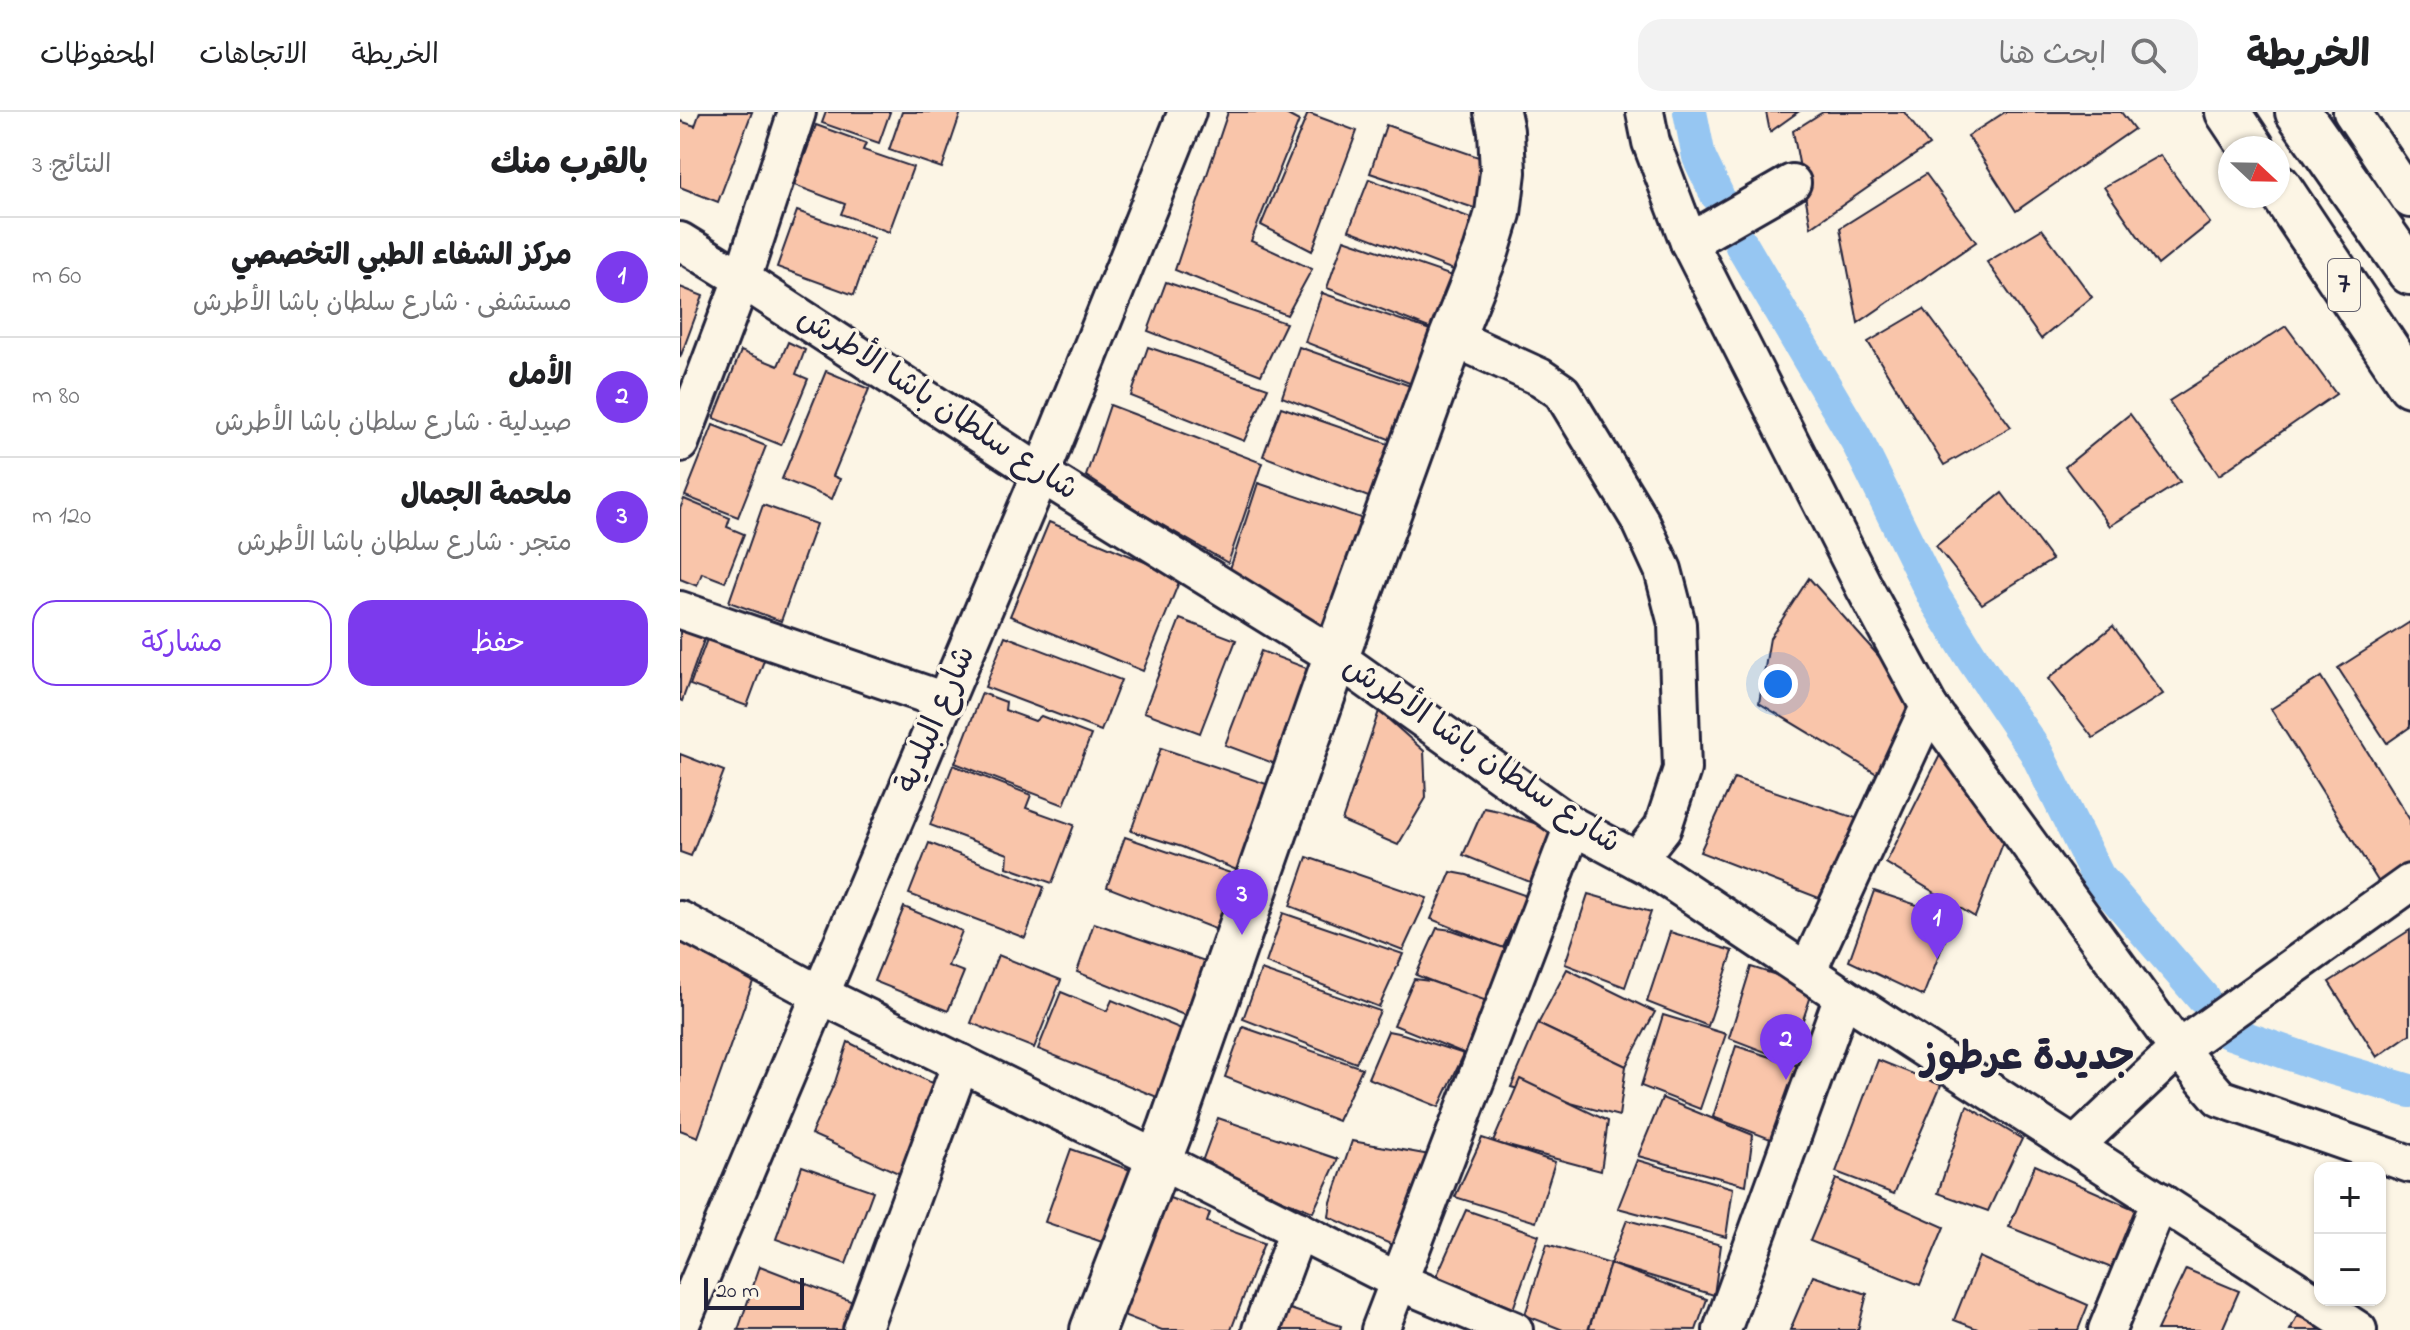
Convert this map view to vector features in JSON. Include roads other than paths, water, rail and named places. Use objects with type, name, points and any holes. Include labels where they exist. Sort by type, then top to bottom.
[{"type":"street","points":[[680,443],[742,279],[797,112]]},
{"type":"street","points":[[1093,1330],[1171,1128],[1336,657],[1486,252],[1498,213],[1503,172],[1497,112]]},
{"type":"street","points":[[1645,112],[1651,142],[1689,242],[1865,589],[1929,707],[2178,1049],[2220,1098],[2410,1164]]},
{"type":"street","points":[[2228,112],[2244,136]]},
{"type":"street","name":"7","points":[[2298,112],[2410,272]]},
{"type":"street","points":[[2352,112],[2410,199]]},
{"type":"street","name":"شارع البلدية","points":[[680,1326],[1041,474],[1181,114]]},
{"type":"street","points":[[1689,242],[1792,183]]},
{"type":"street","name":"7","points":[[2290,204],[2410,384]]},
{"type":"street","name":"شارع سلطان باشا الأطرش","points":[[680,241],[1041,474],[1336,657],[1573,826],[1637,860],[2358,1330]]},
{"type":"street","points":[[1452,337],[1540,377],[1562,392],[1641,522],[1663,570],[1677,624],[1682,769],[1663,827],[1637,860]]},
{"type":"street","points":[[680,610],[945,701]]},
{"type":"street","points":[[1807,972],[1929,707]]},
{"type":"street","points":[[1380,1330],[1573,826]]},
{"type":"street","points":[[2075,1146],[2178,1049],[2410,883]]},
{"type":"street","points":[[680,920],[821,995],[1400,1282],[1514,1330]]},
{"type":"street","points":[[1722,1330],[1843,996]]},
{"type":"street","points":[[862,1330],[961,1063]]},
{"type":"street","points":[[2107,1330],[2160,1201]]},
{"type":"street","points":[[1261,1330],[1298,1230]]},
{"type":"waterway","points":[[1690,112],[1699,157],[1717,195]]},
{"type":"waterway","points":[[1741,244],[1856,439],[1934,597],[2036,752],[2098,877],[2203,998]]},
{"type":"waterway","points":[[2228,1032],[2322,1065],[2410,1091]]},
{"type":"place","name":"ملحمة الجمال","points":[[1242,935]]},
{"type":"place","name":"مركز الشفاء الطبي التخصصي","points":[[1937,959]]},
{"type":"place","name":"الأمل","points":[[1786,1080]]},
{"type":"district","name":"جديدة عرطوز","points":[[2028,1059]]}]
